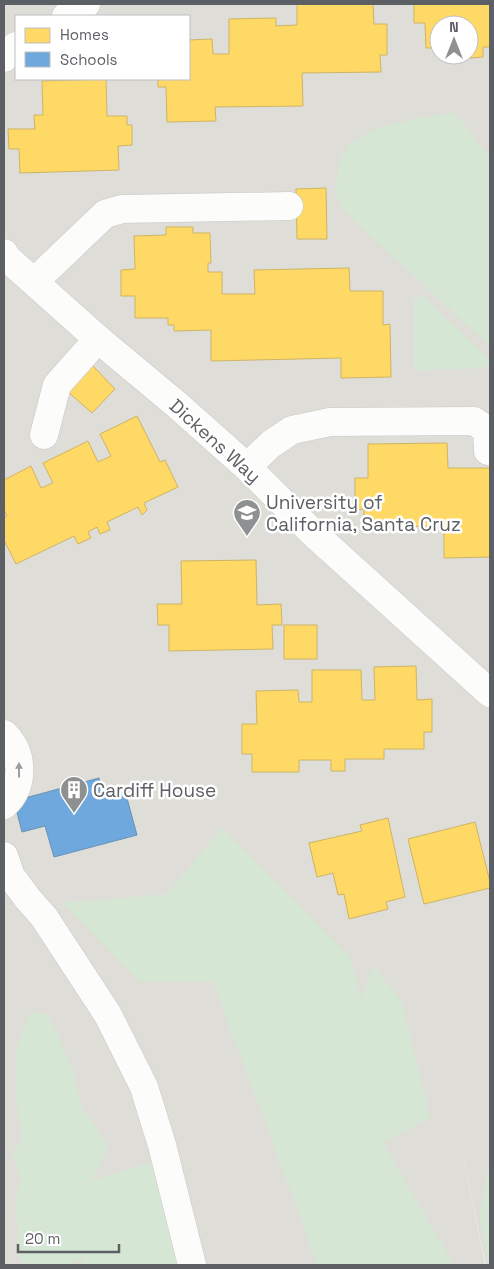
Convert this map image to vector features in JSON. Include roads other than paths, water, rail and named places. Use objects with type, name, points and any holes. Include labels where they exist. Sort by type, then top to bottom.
[{"type":"street","points":[[68,15],[86,4]]},
{"type":"street","points":[[4,58],[15,47]]},
{"type":"street","points":[[34,281],[105,214],[122,209],[289,206]]},
{"type":"street","name":"Dickens Way","points":[[4,252],[7,258],[98,339],[176,404],[247,467],[312,532],[490,693]]},
{"type":"street","points":[[44,435],[57,385],[98,339]]},
{"type":"street","points":[[247,467],[270,444],[292,430],[330,422],[474,421],[487,430],[488,450]]},
{"type":"street","points":[[4,734],[10,740],[17,754],[20,770],[17,786],[10,800],[4,805]]},
{"type":"street","points":[[4,856],[11,876],[44,917],[108,1015],[144,1087],[162,1145],[192,1265]]},
{"type":"place","name":"University of California, Santa Cruz","points":[[247,537]]},
{"type":"place","name":"Cardiff House","points":[[74,814]]}]
